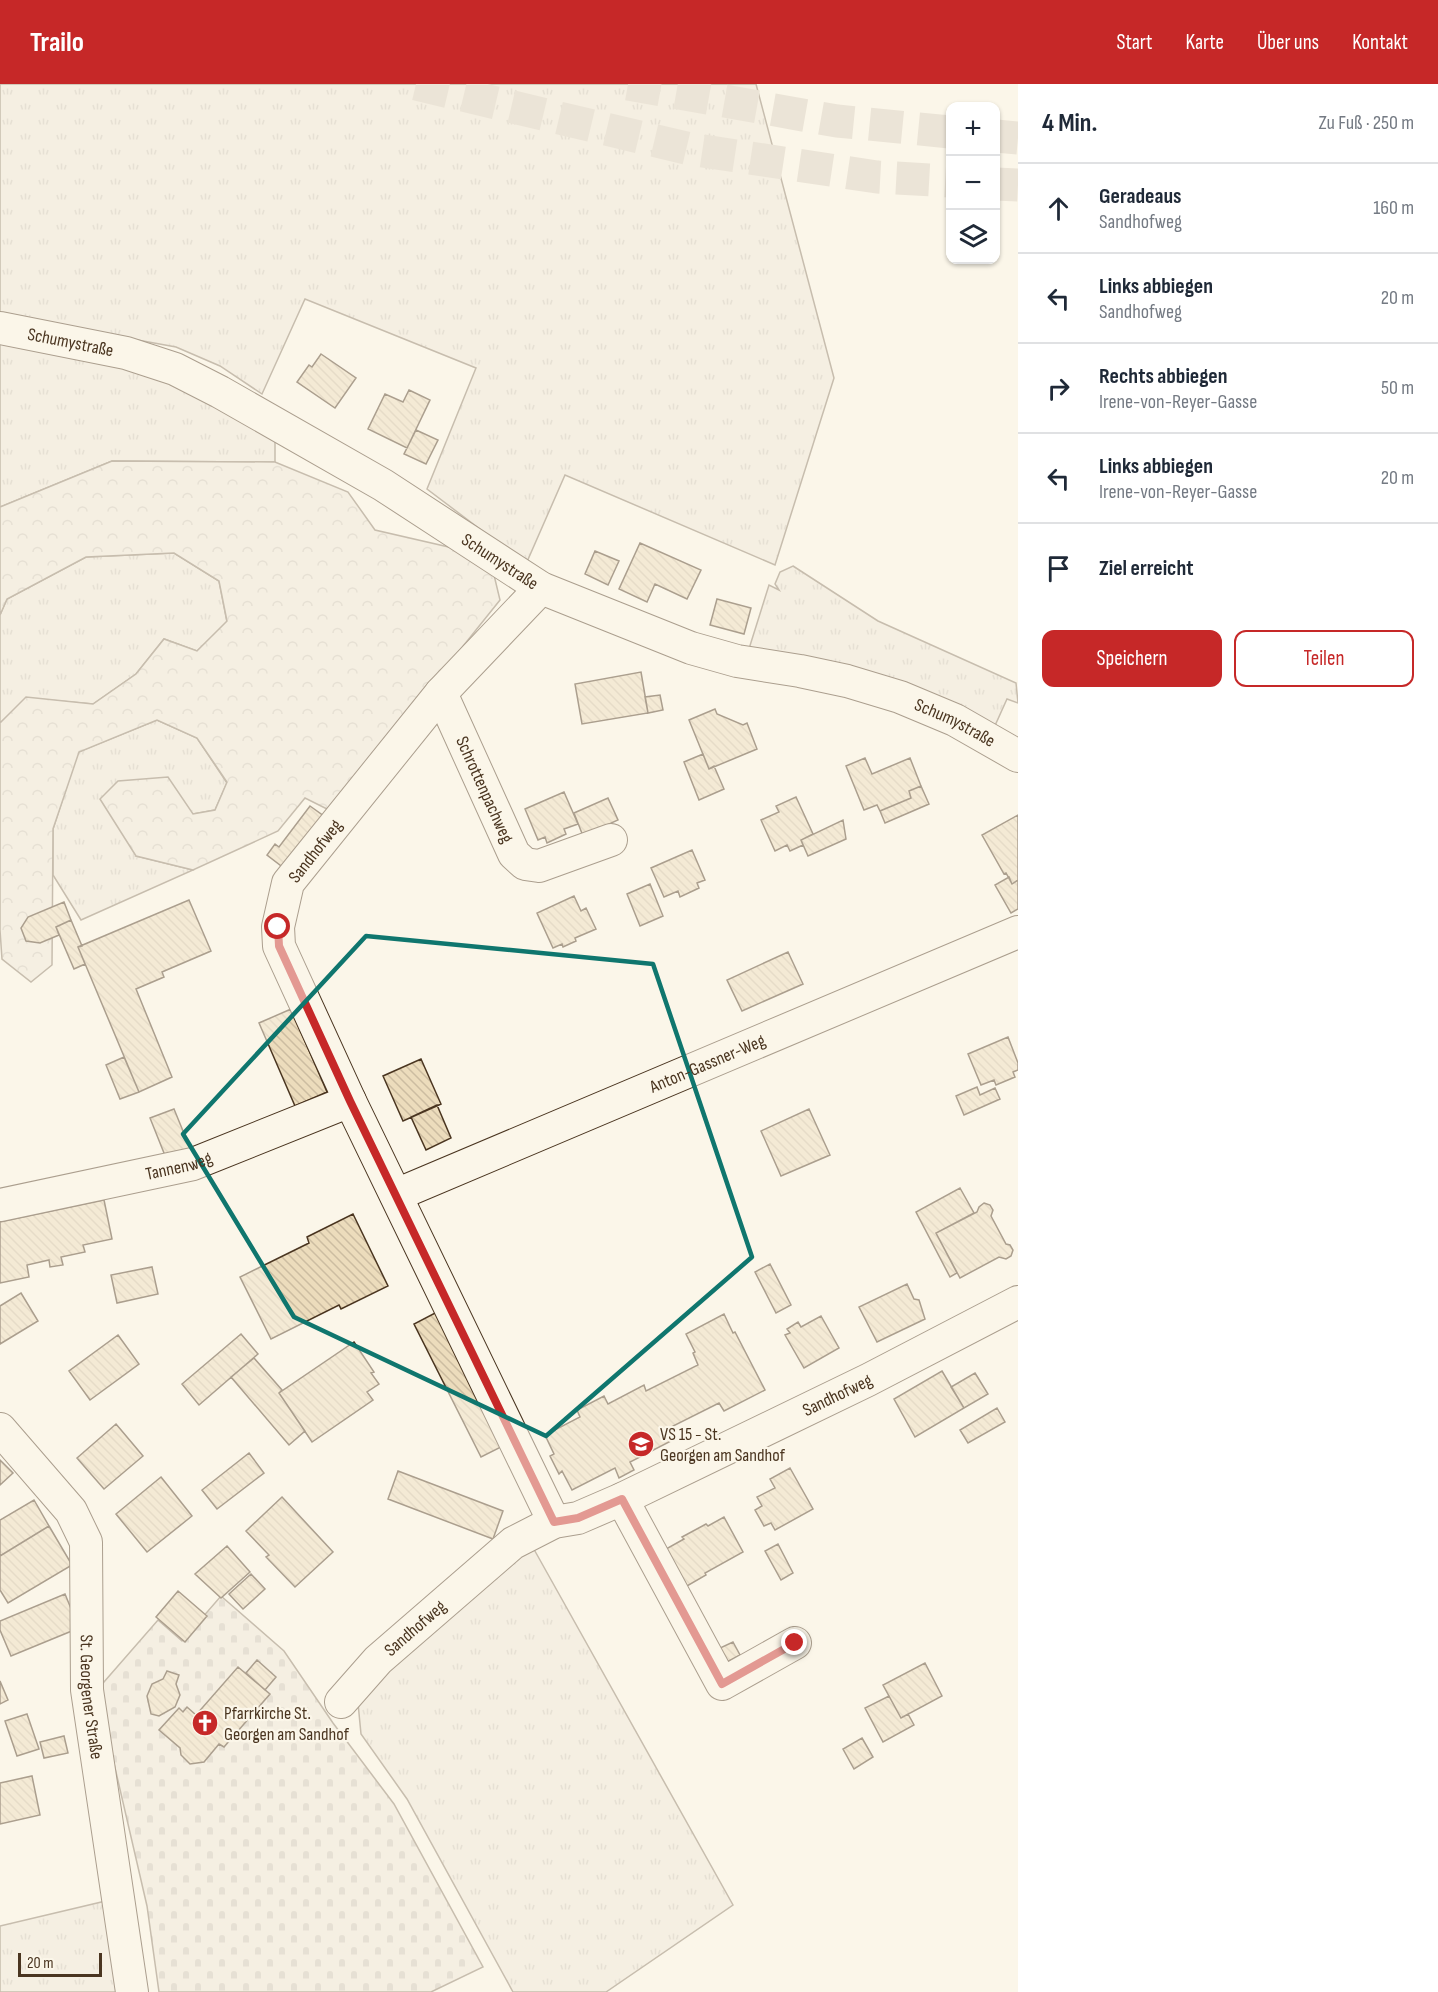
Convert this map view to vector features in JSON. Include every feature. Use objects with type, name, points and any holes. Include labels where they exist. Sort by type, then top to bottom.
[{"type":"street","name":"Schumystraße","points":[[0,328],[126,353],[175,369],[383,485],[541,588],[691,648],[737,661],[847,681],[900,697],[955,720],[1018,756]]},
{"type":"street","name":"Sandhofweg","points":[[541,588],[441,693],[288,884],[278,927],[279,946],[350,1101],[554,1522]]},
{"type":"street","name":"Schrottenpachweg","points":[[441,693],[514,854],[519,859],[525,864],[539,866],[612,840]]},
{"type":"street","name":"Anton-Gassner-Weg","points":[[396,1195],[1018,932]]},
{"type":"street","name":"Tannenweg","points":[[0,1205],[193,1164],[350,1101]]},
{"type":"street","name":"Sandhofweg","points":[[341,1702],[378,1660],[513,1543],[554,1522],[578,1518],[622,1499],[868,1380],[1018,1302]]},
{"type":"street","name":"St. Georgener Straße","points":[[0,1429],[71,1511],[86,1542],[87,1690],[132,1992]]},
{"type":"street","points":[[622,1499],[722,1684],[795,1643]]},
{"type":"highlighted area","points":[[366,936],[653,964],[752,1257],[546,1436],[294,1317],[183,1134]]},
{"type":"green space","points":[[0,84],[756,84],[834,378],[775,565],[565,475],[526,564],[427,489],[476,368],[305,299],[262,394],[220,366],[176,347],[0,315]]},
{"type":"green space","points":[[0,340],[122,364],[202,395],[275,440],[275,462],[112,461],[0,507]]},
{"type":"green space","points":[[112,461],[275,462],[348,492],[375,530],[466,551],[494,575],[500,600],[331,811],[305,798],[278,831],[193,870],[136,856],[100,799],[118,781],[168,777],[193,814],[215,810],[227,782],[197,738],[157,720],[79,752],[53,829],[52,965],[31,982],[2,959],[0,723],[26,697],[93,704],[136,674],[164,639],[197,651],[227,621],[219,581],[174,553],[86,557],[7,599],[0,615],[0,507]]},
{"type":"green space","points":[[174,553],[219,581],[227,622],[197,651],[164,639],[136,674],[93,704],[27,698],[0,723],[0,615],[7,599],[86,557]]},
{"type":"green space","points":[[793,566],[878,621],[1016,683],[1018,703],[1007,699],[993,730],[748,652],[769,585],[779,590],[775,584],[780,572]]},
{"type":"green space","points":[[157,720],[197,738],[227,783],[215,810],[193,814],[136,856],[193,870],[81,920],[53,875],[53,829],[78,752]]},
{"type":"green space","points":[[531,1544],[733,1905],[606,1992],[513,1992],[407,1799],[361,1734],[358,1703],[375,1674]]},
{"type":"green space","points":[[221,1596],[284,1651],[333,1723],[394,1804],[483,1967],[431,1992],[159,1992],[147,1906],[97,1690],[158,1620],[182,1641]]},
{"type":"green space","points":[[110,1900],[121,1992],[0,1992],[0,1926]]},
{"type":"building","points":[[321,354],[356,378],[335,408],[297,382],[309,365],[312,367]]},
{"type":"building","points":[[409,390],[430,400],[407,448],[368,429],[385,394],[403,402]]},
{"type":"building","points":[[416,430],[438,440],[426,464],[404,454]]},
{"type":"building","points":[[640,543],[701,570],[687,599],[655,584],[647,602],[619,589]]},
{"type":"building","points":[[595,551],[619,561],[608,585],[585,574]]},
{"type":"building","points":[[717,599],[751,608],[744,634],[710,625]]},
{"type":"building","points":[[641,672],[648,713],[582,724],[575,684]]},
{"type":"building","points":[[660,695],[663,710],[648,713],[645,697]]},
{"type":"building","points":[[715,709],[717,714],[743,725],[747,723],[757,749],[709,769],[689,720]]},
{"type":"building","points":[[703,754],[709,769],[714,766],[724,789],[699,800],[684,762]]},
{"type":"building","points":[[865,758],[872,774],[910,758],[921,786],[909,791],[911,798],[880,811],[877,805],[864,810],[846,766]]},
{"type":"building","points":[[921,786],[929,804],[885,823],[880,811],[911,798],[909,791]]},
{"type":"building","points":[[564,792],[578,824],[564,829],[566,834],[547,843],[545,837],[538,840],[525,809]]},
{"type":"building","points":[[796,797],[813,834],[801,840],[803,845],[790,851],[787,845],[775,851],[761,820],[779,812],[776,806]]},
{"type":"building","points":[[608,798],[618,820],[583,836],[574,813]]},
{"type":"building","points":[[310,806],[328,819],[289,872],[267,855],[275,844],[279,847]]},
{"type":"building","points":[[1018,815],[1018,880],[1012,884],[982,835]]},
{"type":"building","points":[[843,820],[846,839],[808,856],[801,840]]},
{"type":"building","points":[[692,850],[705,880],[697,883],[699,888],[680,897],[678,891],[664,897],[651,868]]},
{"type":"building","points":[[1009,877],[1012,884],[1018,880],[1018,909],[1011,913],[995,885]]},
{"type":"building","points":[[650,884],[663,916],[640,926],[627,894]]},
{"type":"building","points":[[574,896],[581,911],[586,908],[596,929],[575,938],[576,941],[563,947],[562,944],[553,948],[537,913]]},
{"type":"building","points":[[189,900],[211,951],[162,972],[164,977],[136,989],[172,1077],[139,1092],[78,947]]},
{"type":"building","points":[[64,902],[71,920],[56,927],[59,935],[40,943],[26,941],[21,928],[28,917]]},
{"type":"building","points":[[71,920],[82,946],[78,947],[85,964],[74,969],[56,927]]},
{"type":"building","points":[[788,952],[803,984],[742,1011],[727,980]]},
{"type":"building","points":[[291,1009],[327,1092],[295,1106],[259,1023]]},
{"type":"building","points":[[1008,1037],[1018,1063],[1018,1070],[1013,1072],[1015,1077],[996,1085],[994,1080],[981,1085],[968,1054]]},
{"type":"building","points":[[124,1057],[139,1092],[120,1099],[106,1065]]},
{"type":"building","points":[[421,1059],[441,1104],[403,1121],[383,1076]]},
{"type":"building","points":[[977,1087],[980,1095],[995,1088],[1000,1099],[964,1115],[956,1096]]},
{"type":"building","points":[[437,1105],[451,1138],[426,1150],[411,1117]]},
{"type":"building","points":[[174,1109],[190,1148],[166,1158],[150,1118]]},
{"type":"building","points":[[809,1109],[830,1155],[781,1176],[761,1131]]},
{"type":"building","points":[[960,1188],[974,1213],[936,1233],[957,1273],[950,1277],[916,1212]]},
{"type":"building","points":[[104,1200],[112,1239],[83,1245],[85,1252],[61,1257],[63,1265],[50,1267],[49,1260],[27,1265],[29,1277],[0,1283],[0,1222]]},
{"type":"building","points":[[984,1203],[990,1205],[993,1210],[991,1216],[1006,1244],[1010,1245],[1013,1250],[1011,1256],[1006,1259],[999,1257],[960,1278],[936,1233],[977,1212]]},
{"type":"building","points":[[353,1214],[388,1286],[341,1309],[339,1305],[271,1339],[240,1277],[309,1243],[307,1237]]},
{"type":"building","points":[[770,1264],[791,1305],[776,1313],[755,1272]]},
{"type":"building","points":[[152,1267],[158,1294],[117,1303],[111,1275]]},
{"type":"building","points":[[907,1284],[914,1299],[919,1300],[925,1319],[877,1342],[859,1307]]},
{"type":"building","points":[[21,1293],[38,1321],[0,1344],[0,1306]]},
{"type":"building","points":[[437,1312],[479,1395],[476,1397],[501,1447],[481,1457],[414,1324]]},
{"type":"building","points":[[724,1314],[765,1390],[724,1411],[719,1403],[665,1430],[671,1441],[630,1462],[634,1470],[619,1478],[615,1468],[572,1490],[562,1471],[559,1474],[550,1456],[554,1454],[545,1435],[580,1417],[577,1410],[604,1396],[608,1404],[644,1385],[646,1391],[698,1365],[693,1353],[695,1352],[686,1334]]},
{"type":"building","points":[[821,1316],[839,1348],[804,1368],[785,1335],[790,1333],[787,1329],[798,1322],[801,1327]]},
{"type":"building","points":[[241,1334],[258,1354],[199,1405],[182,1384]]},
{"type":"building","points":[[118,1335],[139,1364],[90,1400],[69,1371]]},
{"type":"building","points":[[354,1342],[374,1372],[371,1373],[379,1384],[367,1392],[373,1400],[312,1442],[279,1393]]},
{"type":"building","points":[[254,1358],[282,1390],[279,1393],[305,1431],[289,1445],[231,1377]]},
{"type":"building","points":[[942,1371],[964,1408],[915,1437],[894,1399]]},
{"type":"building","points":[[975,1373],[988,1394],[964,1408],[951,1387]]},
{"type":"building","points":[[997,1408],[1005,1422],[968,1443],[960,1430]]},
{"type":"building","points":[[116,1424],[143,1456],[104,1489],[77,1458]]},
{"type":"building","points":[[249,1453],[264,1473],[217,1509],[202,1490]]},
{"type":"building","points":[[0,1460],[13,1473],[0,1485]]},
{"type":"building","points":[[790,1468],[813,1509],[775,1530],[771,1523],[764,1526],[755,1510],[762,1506],[757,1497],[775,1488],[770,1479]]},
{"type":"building","points":[[398,1471],[503,1511],[493,1539],[388,1499]]},
{"type":"building","points":[[161,1477],[192,1516],[147,1552],[116,1514]]},
{"type":"building","points":[[282,1497],[333,1552],[295,1587],[266,1557],[269,1555],[246,1531]]},
{"type":"building","points":[[34,1500],[49,1526],[0,1556],[0,1520]]},
{"type":"building","points":[[724,1517],[743,1552],[687,1586],[666,1549],[684,1539],[682,1537]]},
{"type":"building","points":[[49,1526],[72,1565],[8,1603],[0,1590],[0,1556]]},
{"type":"building","points":[[778,1544],[793,1573],[781,1580],[765,1551]]},
{"type":"building","points":[[227,1546],[250,1572],[221,1598],[195,1574]]},
{"type":"building","points":[[251,1574],[265,1589],[243,1609],[229,1594]]},
{"type":"building","points":[[178,1591],[207,1616],[185,1642],[156,1617]]},
{"type":"building","points":[[65,1594],[79,1628],[11,1656],[0,1630],[0,1621]]},
{"type":"building","points":[[733,1642],[740,1655],[727,1662],[720,1648]]},
{"type":"building","points":[[257,1660],[276,1677],[265,1690],[246,1673]]},
{"type":"building","points":[[925,1663],[942,1696],[901,1718],[883,1685]]},
{"type":"building","name":"Pfarrkirche St. Georgen am Sandhof","points":[[238,1667],[270,1694],[224,1747],[219,1744],[204,1762],[190,1764],[181,1755],[180,1748],[159,1730],[179,1708],[183,1712],[187,1707],[196,1715]]},
{"type":"building","points":[[167,1671],[179,1675],[176,1684],[180,1695],[175,1707],[159,1716],[151,1714],[147,1696],[152,1684],[163,1679]]},
{"type":"building","points":[[0,1681],[8,1700],[0,1704]]},
{"type":"building","points":[[889,1696],[901,1718],[908,1714],[914,1725],[883,1742],[865,1708]]},
{"type":"building","points":[[27,1714],[39,1749],[17,1756],[5,1721]]},
{"type":"building","points":[[64,1736],[68,1753],[44,1758],[40,1742]]},
{"type":"building","points":[[862,1738],[873,1757],[854,1769],[843,1749]]},
{"type":"building","points":[[32,1776],[40,1815],[0,1824],[0,1783]]},
{"type":"tunnel","points":[[416,84],[690,149],[877,177],[946,181]]},
{"type":"tunnel","points":[[628,84],[837,121],[946,132]]},
{"type":"tunnel","points":[[1000,136],[1018,138]]},
{"type":"tunnel","points":[[1000,184],[1018,185]]},
{"type":"place","name":"VS 15 - St. Georgen am Sandhof","points":[[641,1444]]},
{"type":"place","name":"Pfarrkirche St. Georgen am Sandhof","points":[[205,1723]]},
{"type":"route","points":[[278,927],[279,946],[350,1101],[554,1522],[578,1518],[622,1499],[722,1684],[795,1643]]}]
